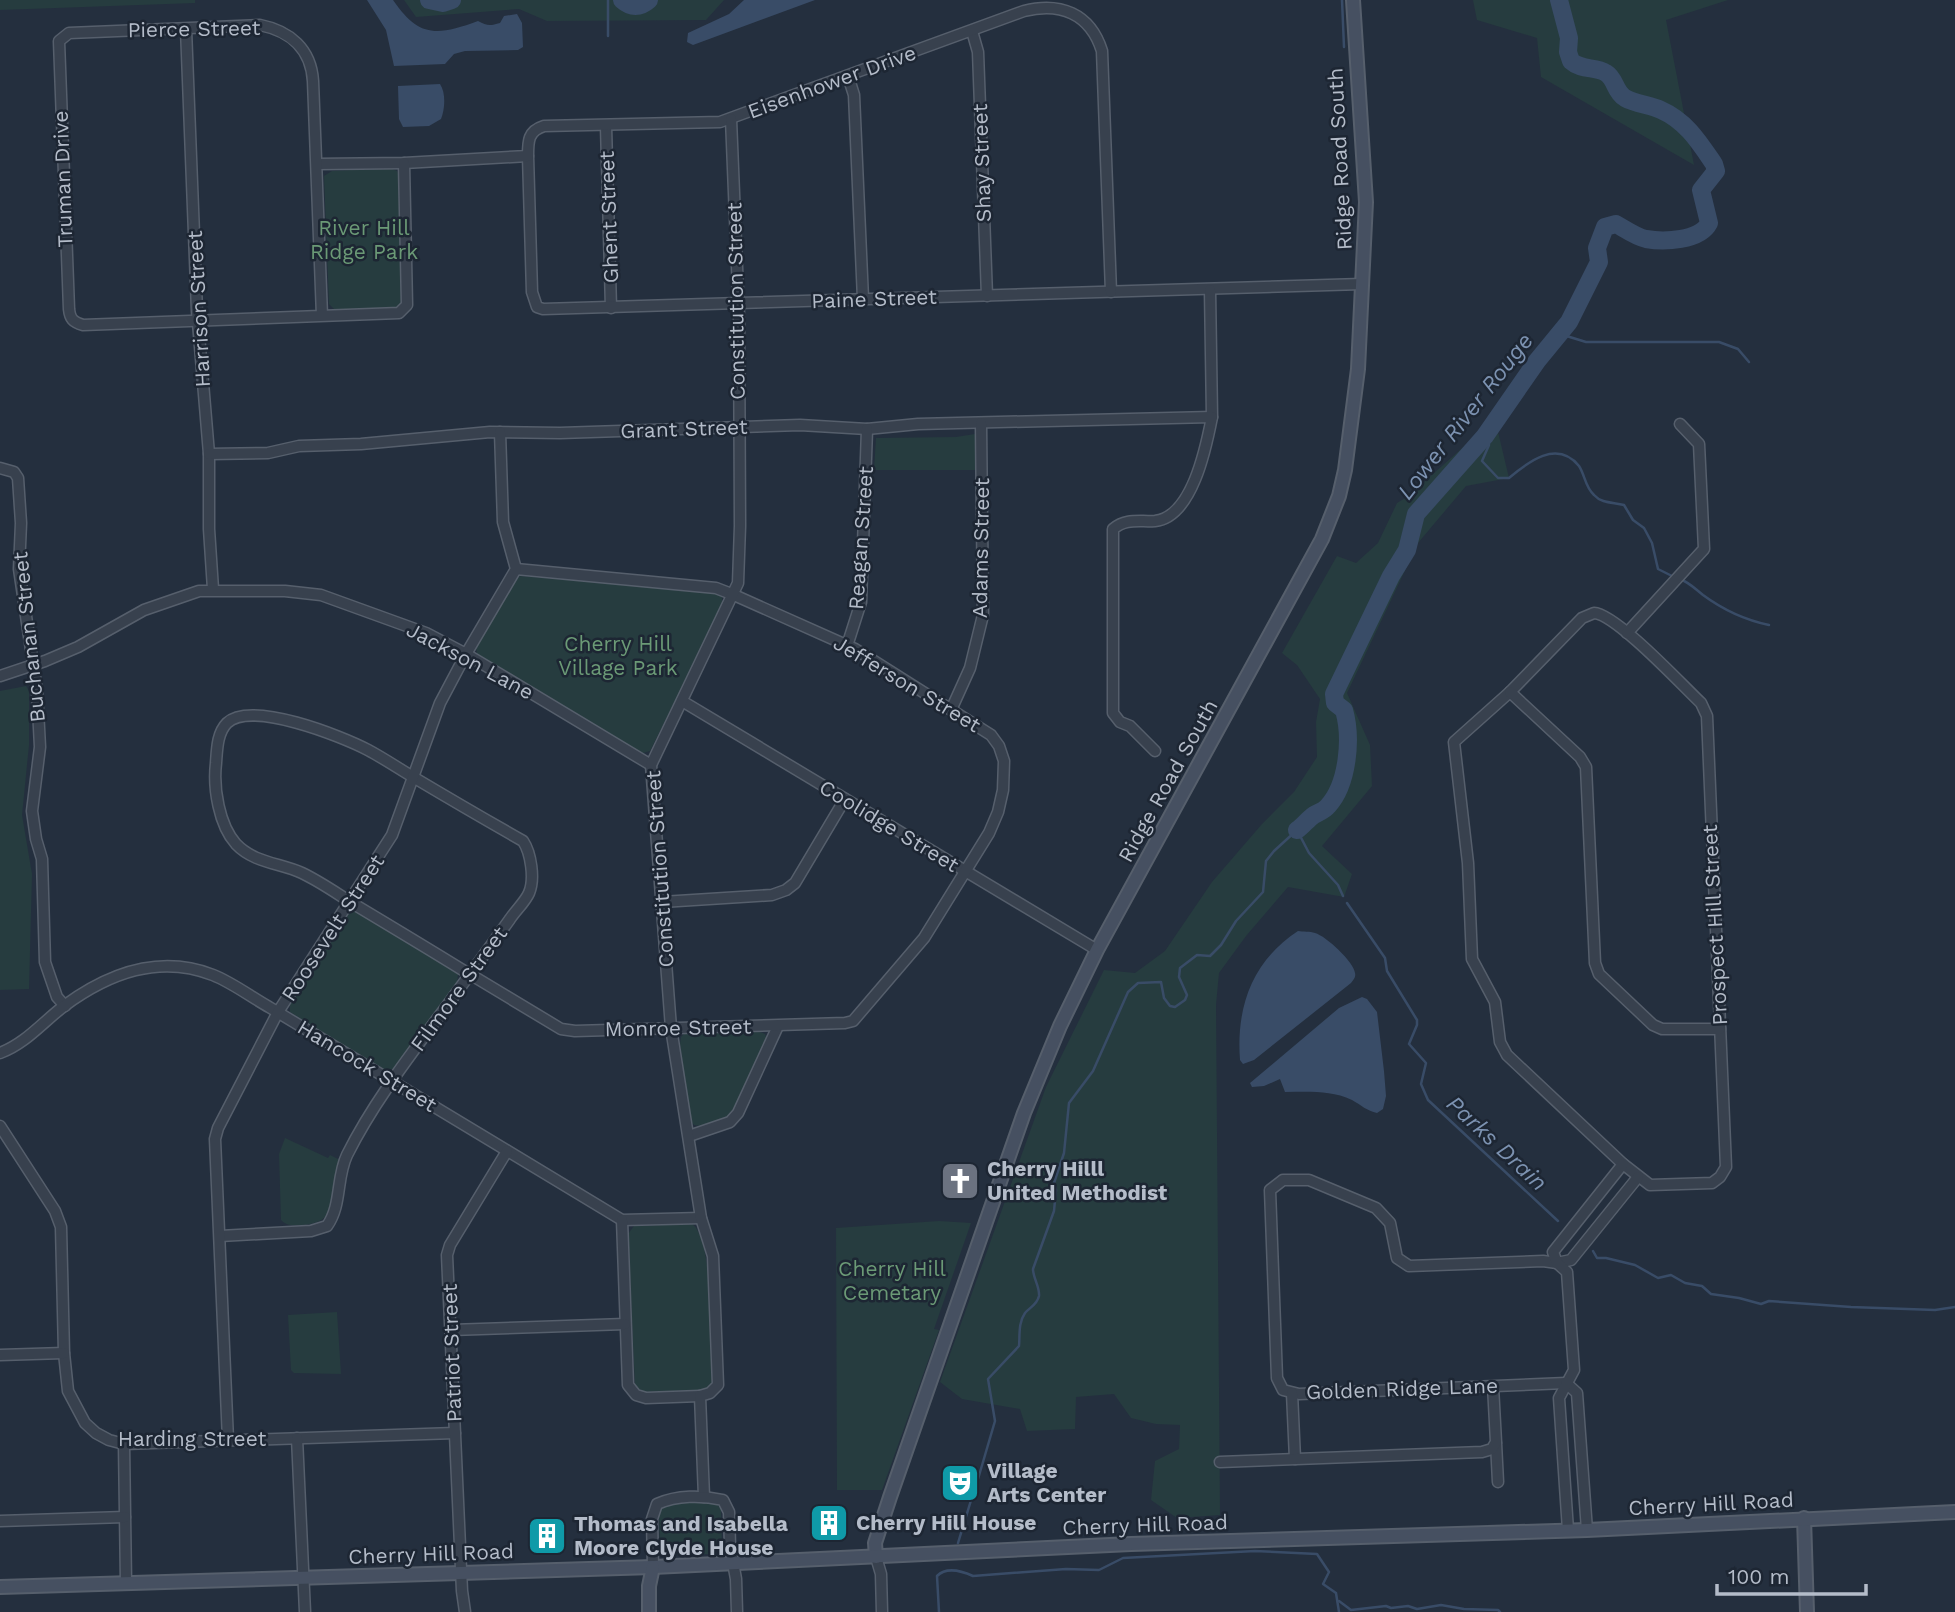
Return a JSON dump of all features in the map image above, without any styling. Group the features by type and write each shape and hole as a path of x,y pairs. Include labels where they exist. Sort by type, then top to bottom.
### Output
{"main road":[{"name":"Ridge Road South","path":"876,1557 875,1543 884,1515 1024,1113 1060,1026 1097,950 1331,517 1345,470 1358,369 1366,202 1353,36 1353,0"},
{"name":"Cherry Hill Road","path":"0,1587 653,1567 1131,1544 1587,1530 1955,1511"},
{"path":"1804,1518 1807,1612"},
{"path":"649,1612 649,1586 653,1567"}],"street":[{"name":"Eisenhower Drive","path":"528,156 530,135 535,129 544,126 720,122 1024,11 1047,6 1062,9 1078,17 1096,35 1103,58 1111,292"},
{"name":"Pierce Street","path":"62,37 69,33 260,25 283,32 300,46 313,75 322,316"},
{"name":"Harrison Street","path":"186,29 198,321 209,454 209,529 213,589"},
{"name":"Shay Street","path":"972,31 978,52 987,296"},
{"name":"Truman Drive","path":"62,37 58,51 69,309 72,321 83,325 198,321"},
{"path":"848,76 854,95 863,299"},
{"name":"Constitution Street","path":"700,1396 710,1393 718,1385 713,1256 701,1218 671,1028 651,765 738,583 738,304 731,119"},
{"name":"Ghent Street","path":"606,126 611,307"},
{"name":"Paine Street","path":"528,156 533,300 537,307 543,309 1362,284"},
{"path":"318,164 404,163 528,156"},
{"path":"198,321 399,313 407,305 404,163"},
{"path":"1154,751 1113,713 1113,529 1120,522 1167,519 1178,510 1193,482 1205,452 1212,417 1210,290"},
{"name":"Grant Street","path":"209,454 268,453 299,446 361,444 500,432 613,432 818,425 867,429 918,424 1212,417"},
{"name":"Adams Street","path":"951,710 970,668 983,615 981,423"},
{"path":"1627,633 1704,548 1699,444 1680,424"},
{"name":"Reagan Street","path":"847,646 861,602 867,429"},
{"path":"500,432 503,522 516,569"},
{"name":"Buchanan Street","path":"0,468 15,472 18,478 21,523 19,569 34,665 40,747 32,811 42,859 45,961 57,997 65,1006"},
{"name":"Jefferson Street","path":"516,569 716,589 734,595 847,646 991,734 1004,761 1003,790 989,833 965,871"},
{"name":"Roosevelt Street","path":"228,1440 215,1139 218,1128 278,1012 392,835 440,702 516,569"},
{"name":"Jackson Lane","path":"0,676 78,647 144,610 180,596 213,589 321,595 426,633 466,654 651,765"},
{"name":"Prospect Hill Street","path":"1623,1164 1507,1055 1500,1042 1495,1002 1472,958 1468,863 1454,742 1510,692 1582,618 1590,614 1605,615 1627,633 1701,703 1707,716 1726,1167 1720,1177 1712,1182 1650,1185 1638,1177"},
{"path":"1510,692 1580,757 1586,767 1595,963 1599,974 1653,1025 1675,1031 1720,1029"},
{"name":"Coolidge Street","path":"682,701 1097,950"},
{"name":"Monroe Street","path":"413,777 368,750 329,733 253,714 227,723 217,744 215,770 225,826 234,842 246,853 304,874 561,1028 575,1031 778,1026 853,1021 924,938 965,871"},
{"name":"Filmore Street","path":"220,1236 311,1231 327,1226 337,1206 341,1168 391,1082 529,893 531,882 528,849 523,841 413,777"},
{"path":"662,902 772,895 786,890 795,883 845,799"},
{"name":"Hancock Street","path":"0,1053 22,1041 65,1006 116,975 141,967 165,964 193,968 216,976 278,1012 622,1220"},
{"path":"689,1136 730,1122 738,1113 778,1026"},
{"name":"Harding Street","path":"0,1126 55,1211 61,1227 64,1353 68,1391 85,1423 96,1433 108,1440 124,1444 455,1433"},
{"name":"Patriot Street","path":"465,1612 447,1255 450,1245 507,1151"},
{"path":"1557,1263 1571,1260 1638,1177 1623,1164 1553,1252 1557,1263 1567,1272 1574,1370 1559,1398 1569,1530"},
{"name":"Golden Ridge Lane","path":"1557,1263 1543,1261 1409,1266 1397,1258 1392,1229 1380,1211 1309,1180 1291,1178 1278,1182 1270,1190 1277,1378 1281,1387 1292,1393 1566,1383"},
{"path":"701,1218 622,1220 628,1385 636,1395 646,1398 700,1396 704,1497"},
{"path":"451,1330 625,1324"},
{"path":"0,1356 64,1353"},
{"path":"1566,1383 1577,1392 1587,1530"},
{"path":"1493,1386 1499,1482"},
{"path":"1292,1393 1295,1459"},
{"path":"297,1438 305,1612"},
{"path":"1220,1462 1482,1452 1492,1449 1496,1442"},
{"path":"124,1444 126,1583"},
{"path":"1562,1451 1581,1449"},
{"path":"653,1567 652,1519 657,1504 669,1499 704,1497 723,1500 729,1512 737,1612"},
{"path":"0,1521 125,1517"},
{"path":"876,1557 881,1574 882,1612"}],"green space":[{"path":"0,0 195,0 195,3 0,10"},
{"path":"404,0 724,0 706,20 547,21 519,9 416,17"},
{"path":"1473,0 1728,0 1666,20 1694,165 1541,77 1537,38 1477,20"},
{"name":"River Hill Ridge Park","path":"390,168 397,171 400,178 402,304 398,309 337,312 329,304 324,176 332,171"},
{"path":"1495,419 1509,478 1466,486 1418,543 1347,693 1370,745 1372,786 1322,846 1352,874 1344,897 1288,887 1219,973 1216,1005 1220,1515 1177,1518 1151,1500 1155,1461 1179,1449 1180,1425 1156,1424 1131,1418 1114,1394 1076,1397 1075,1429 1027,1431 1020,1409 962,1399 940,1382 1046,1087 1104,970 1135,973 1165,951 1212,882 1262,824 1294,792 1317,757 1316,722 1320,699 1297,665 1282,653 1337,556 1356,563 1378,543 1397,503"},
{"path":"975,434 975,470 874,470 876,438 956,437"},
{"name":"Cherry Hill Village Park","path":"520,576 715,592 722,597 722,607 650,751 636,751 477,655 476,644"},
{"path":"26,686 29,691 29,745 22,815 32,874 29,989 0,990 0,691"},
{"path":"355,911 458,973 457,984 396,1068 385,1071 290,1012 290,1005 347,915"},
{"path":"685,1033 765,1034 767,1039 736,1110 716,1122 694,1125 690,1120 681,1037"},
{"path":"285,1138 328,1158 330,1155 340,1160 330,1211 315,1223 291,1225 281,1220 279,1154"},
{"name":"Cherry Hill Cemetary","path":"939,1221 971,1223 934,1329 939,1330 882,1490 837,1490 836,1228"},
{"path":"692,1224 699,1234 708,1272 714,1382 707,1390 643,1392 635,1386 628,1234 634,1226"},
{"path":"337,1312 341,1374 294,1373 291,1370 288,1315"},
{"path":"715,1502 721,1509 722,1547 714,1554 667,1555 660,1549 659,1511 665,1504"}],"water":[{"path":"367,0 393,0 411,21 421,27 440,31 478,21 494,25 500,23 504,16 517,14 522,23 523,47 518,50 465,51 454,54 445,64 394,66 386,30"},
{"path":"744,0 815,0 693,45 687,42 688,33 729,14"},
{"path":"440,84 444,101 441,119 429,126 403,127 399,119 398,86"},
{"path":"1298,931 1315,933 1332,944 1350,963 1355,973 1354,978 1254,1060 1243,1064 1240,1060 1239,1040 1244,1004 1250,987 1269,956"},
{"path":"1362,997 1367,999 1377,1012 1386,1096 1383,1109 1377,1113 1373,1112 1352,1100 1327,1093 1285,1092 1280,1079 1264,1086 1252,1087 1250,1083 1339,1008"}],"waterway":[{"name":"Lower River Rouge","path":"429,0 443,3 452,0"},
{"path":"608,0 608,36"},
{"name":"Lower River Rouge","path":"622,0 636,6 649,0"},
{"path":"1342,0 1344,47"},
{"name":"Lower River Rouge","path":"1297,830 1326,808 1340,786 1347,760 1348,734 1344,710 1335,703 1334,694 1391,576 1407,550 1416,514 1485,436 1537,361 1569,322 1599,262 1597,248 1605,227 1616,224 1642,238 1671,240 1698,234 1709,223 1701,190 1716,171 1714,164 1678,120 1661,110 1625,98 1606,73 1571,61 1568,52 1569,38 1559,0"},
{"path":"1560,334 1586,342 1719,342 1738,349 1749,362"},
{"path":"1485,436 1489,445 1482,461 1498,478 1509,478 1543,456 1561,454 1570,458 1579,466 1591,492 1597,498 1624,505 1633,520 1644,528 1652,543 1658,569 1674,577"},
{"path":"1680,579 1726,609 1769,625"},
{"name":"Lower River Rouge","path":"978,1479 995,1421 988,1379 1019,1346 1023,1317 1039,1296 1033,1269 1054,1211 1054,1183 1064,1153 1069,1103 1093,1071 1128,992 1138,983 1161,982 1164,998 1170,1006 1175,1007 1185,1000 1187,995 1179,977 1180,968 1197,955 1210,956 1221,945 1236,921 1263,892 1266,861 1297,830 1309,853 1338,885 1343,896"},
{"name":"Parks Drain","path":"1347,903 1385,958 1387,971 1417,1020 1409,1044 1426,1063 1421,1084 1428,1100 1558,1221"},
{"name":"Parks Drain","path":"1593,1251 1597,1258 1635,1265 1658,1278 1671,1275 1685,1283 1702,1286 1711,1294 1761,1304 1769,1301 1935,1310 1955,1307"},
{"name":"Lower River Rouge","path":"958,1543 972,1497"},
{"name":"Lower River Rouge","path":"939,1612 937,1576 950,1570 973,1576 1066,1569 1099,1570 1123,1558 1255,1551 1317,1554 1329,1572 1323,1584 1336,1593 1339,1612"},
{"path":"1339,1601 1351,1610 1386,1606 1408,1606 1417,1609 1441,1605 1500,1612"}],"place":[{"name":"Cherry Hilll United Methodist","path":"960,1181"},
{"name":"Village Arts Center","path":"960,1483"},
{"name":"Cherry Hill House","path":"829,1523"},
{"name":"Thomas and Isabella Moore Clyde House","path":"547,1536"}]}
